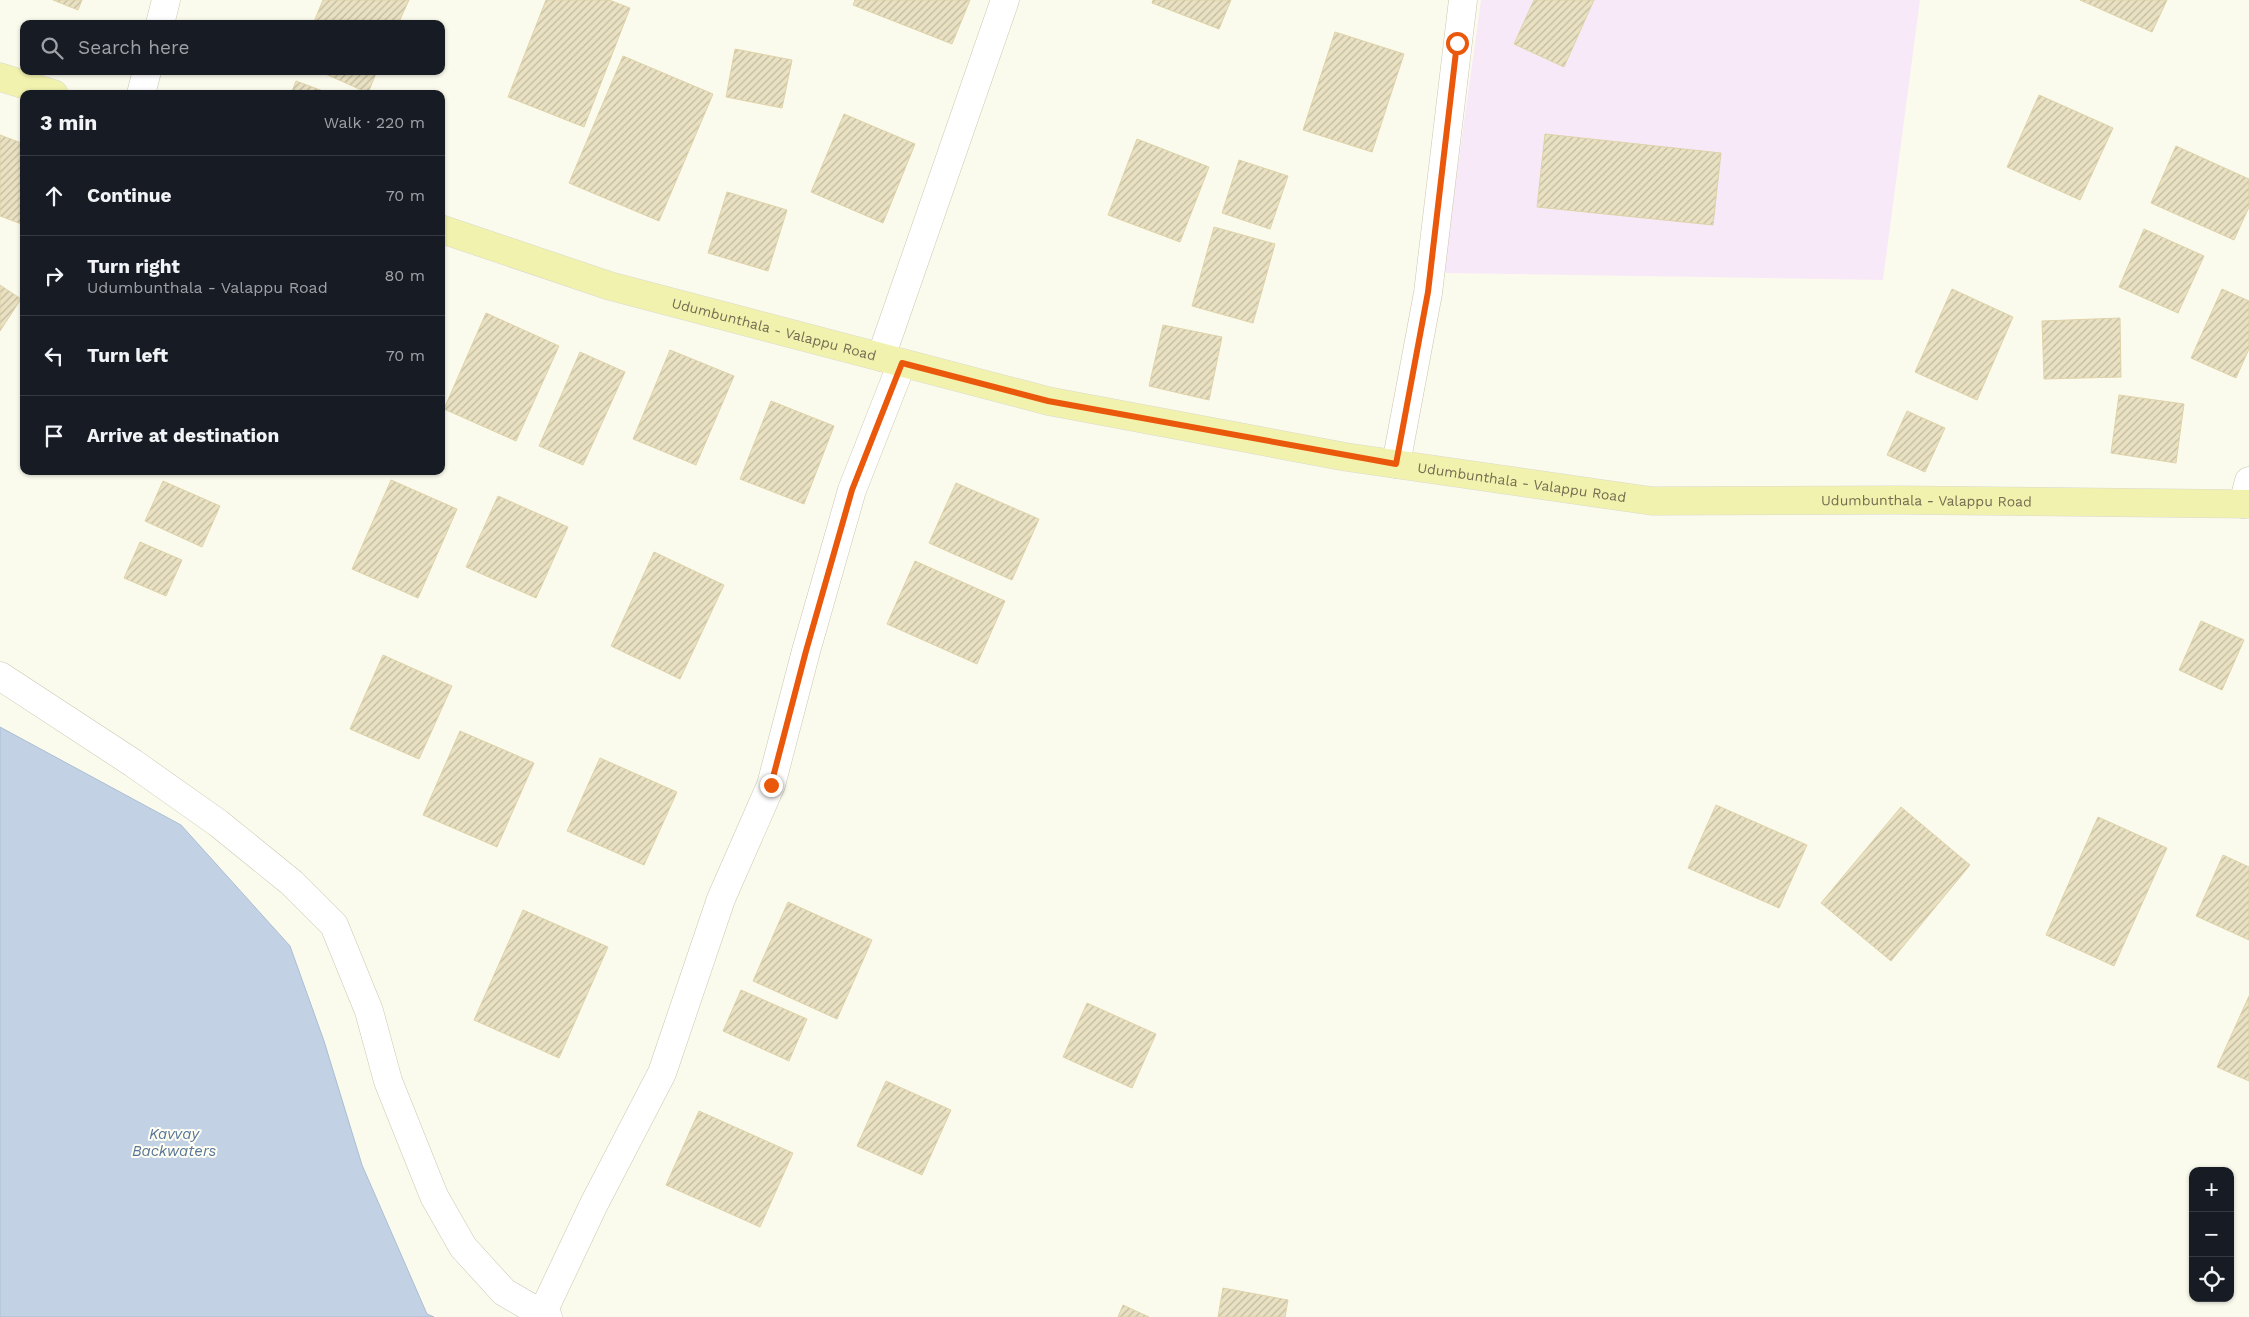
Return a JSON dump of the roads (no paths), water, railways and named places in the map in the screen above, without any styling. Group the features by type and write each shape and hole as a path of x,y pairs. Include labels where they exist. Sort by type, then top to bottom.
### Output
{"main road":[{"path":"0,77 41,90"},
{"name":"Udumbunthala - Valappu Road","path":"445,230 610,286 1048,401 1396,464 1652,501 2247,496"}],"street":[{"path":"161,20 166,0"},
{"path":"0,676 134,763 218,823 292,883 334,925 369,1011 388,1081 434,1196 464,1247 504,1292 545,1315 594,1204 662,1073 721,899 771,785 806,651 852,490 891,360 1005,0"},
{"path":"1396,464 1428,292 1463,0"},
{"path":"142,90 146,75"}],"water":[{"name":"Kavvay Backwaters","path":"0,727 181,825 290,946 324,1041 362,1165 427,1314 434,1317 0,1317"}]}
